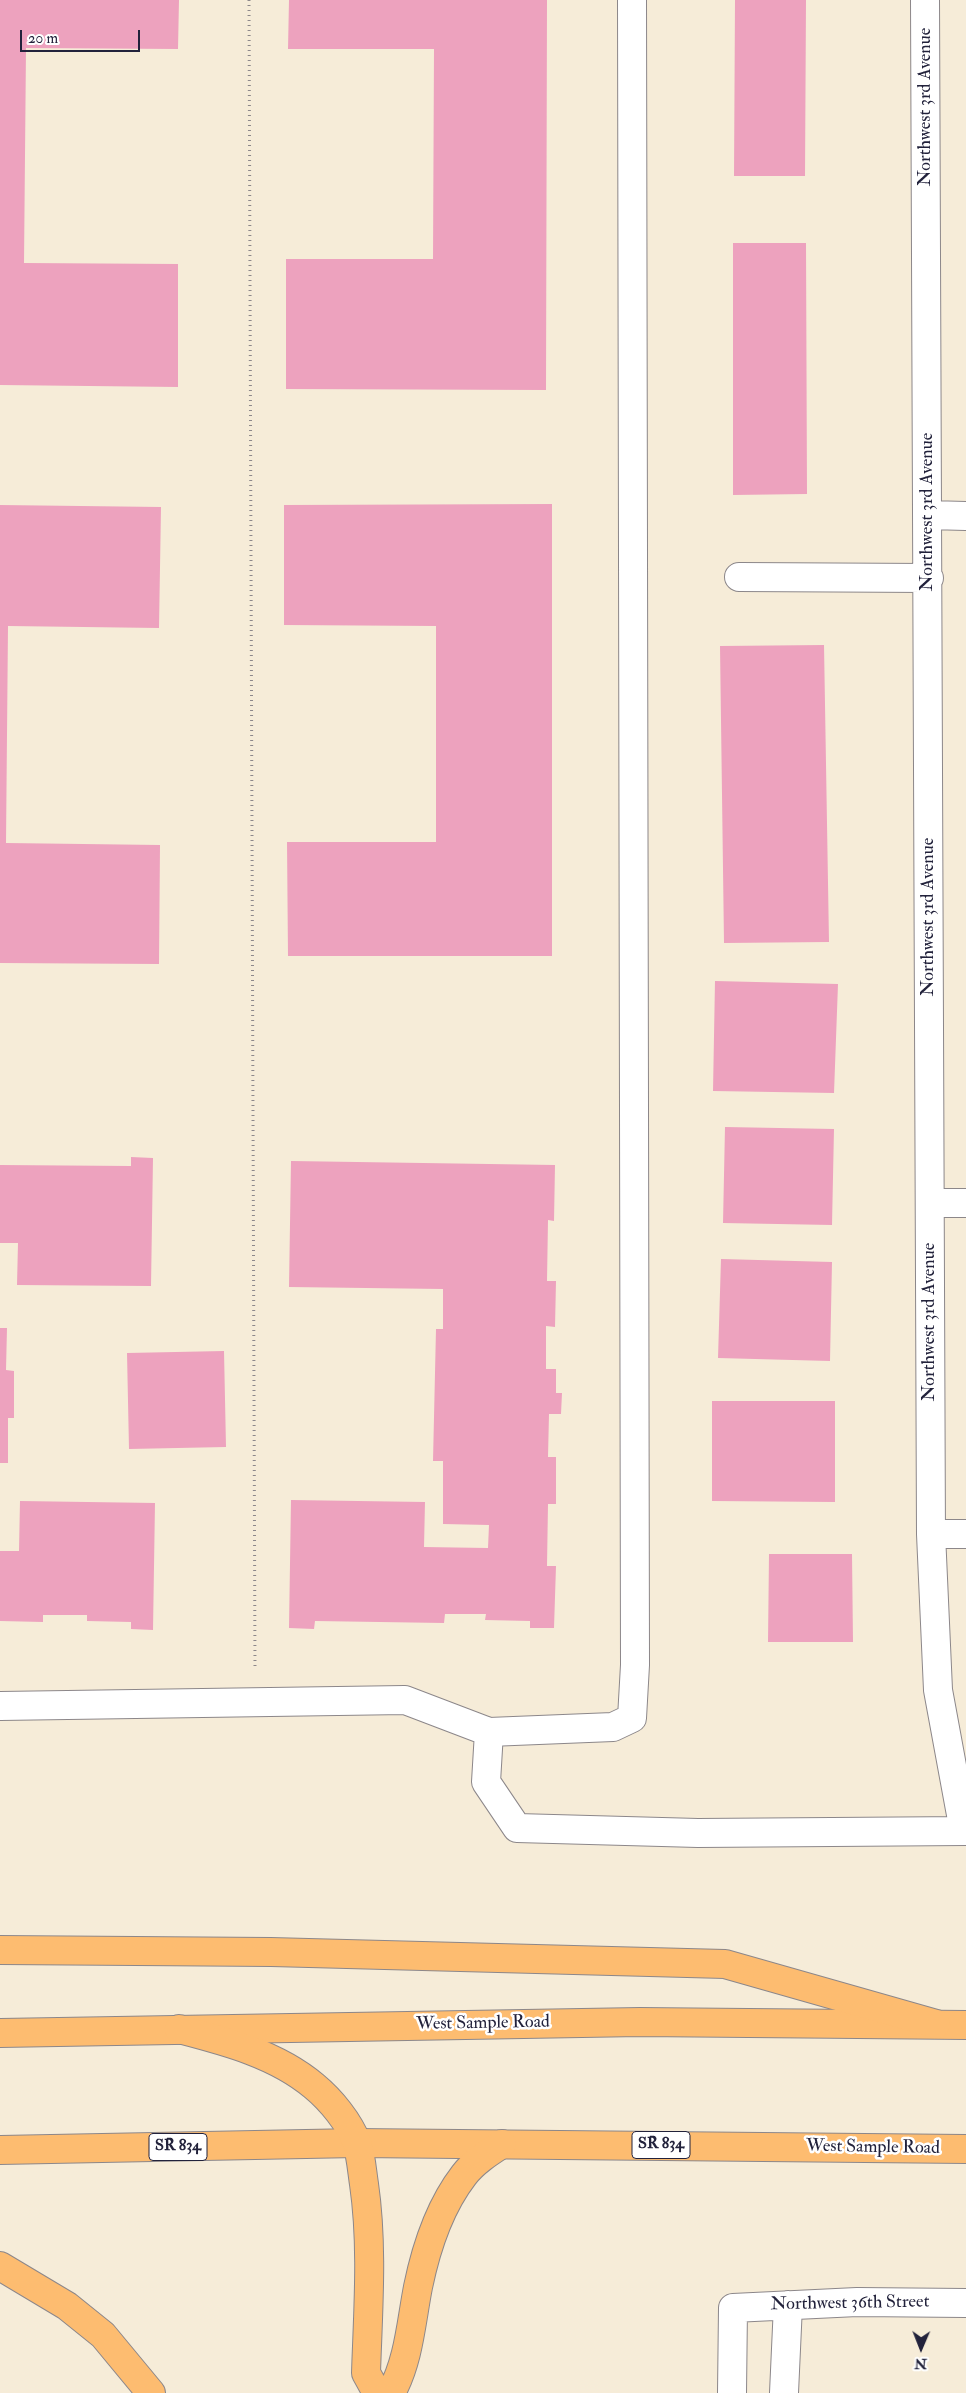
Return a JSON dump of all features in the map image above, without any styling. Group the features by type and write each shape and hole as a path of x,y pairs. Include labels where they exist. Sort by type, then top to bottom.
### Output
{"main road":[{"path":"0,1950 271,1952 725,1964 936,2024"},
{"name":"West Sample Road","path":"0,2033 179,2028 640,2022 966,2025"},
{"path":"179,2028 230,2043 295,2073 314,2086 332,2104 357,2143 362,2168 369,2232 366,2373 377,2393"},
{"name":"West Sample Road","path":"0,2150 357,2143 966,2149"},
{"path":"391,2393 399,2377 412,2326 427,2249 438,2222 464,2174 482,2157 502,2144"},
{"path":"0,2266 67,2306 103,2335 151,2393"}],"street":[{"path":"0,1706 405,1700 489,1732 614,1727 632,1718 635,1645 632,0"},
{"name":"Northwest 3rd Avenue","path":"925,0 929,515 931,1534 938,1690 965,1831"},
{"path":"929,515 966,516"},
{"path":"739,577 929,578"},
{"path":"930,1203 966,1203"},
{"path":"931,1534 966,1534"},
{"path":"489,1732 486,1782 517,1828 698,1833 965,1831"},
{"name":"Northwest 36th Street","path":"732,2393 733,2308 857,2302 966,2303"},
{"path":"784,2393 788,2305"}],"path":[{"path":"249,0 256,1702"}],"building":[{"path":"0,0 179,0 178,49 26,48 24,263 178,264 178,387 0,385"},
{"path":"289,0 547,0 546,390 286,389 286,259 433,259 434,49 288,49"},
{"path":"735,0 806,0 805,176 734,176"},
{"path":"733,243 806,243 807,494 733,495"},
{"path":"552,504 552,956 288,956 287,842 436,842 436,626 284,625 284,505"},
{"path":"0,505 161,507 159,628 8,626 6,843 160,845 159,964 0,963"},
{"path":"824,645 829,942 724,943 720,646"},
{"path":"715,981 838,984 834,1093 713,1091"},
{"path":"725,1127 834,1129 832,1225 723,1223"},
{"path":"131,1157 153,1158 151,1286 17,1285 18,1243 0,1243 0,1165 131,1166"},
{"path":"291,1161 555,1165 554,1221 548,1220 547,1281 556,1281 555,1327 546,1326 546,1369 556,1369 556,1393 562,1393 561,1414 549,1414 548,1457 556,1457 556,1504 548,1504 547,1566 556,1566 554,1628 530,1628 530,1621 485,1620 486,1614 445,1614 444,1623 315,1621 314,1629 289,1628 291,1500 425,1502 424,1547 488,1548 489,1525 443,1524 443,1461 433,1461 436,1329 443,1329 443,1289 289,1287"},
{"path":"721,1259 832,1262 830,1361 718,1358"},
{"path":"0,1328 7,1328 6,1370 14,1371 14,1418 8,1418 8,1463 0,1463"},
{"path":"224,1351 226,1447 129,1449 127,1353"},
{"path":"712,1401 835,1401 835,1502 712,1501"},
{"path":"20,1501 155,1503 153,1630 131,1629 131,1622 87,1621 87,1615 43,1615 43,1622 0,1621 0,1551 19,1551"},
{"path":"769,1554 852,1554 853,1642 768,1642"}]}
